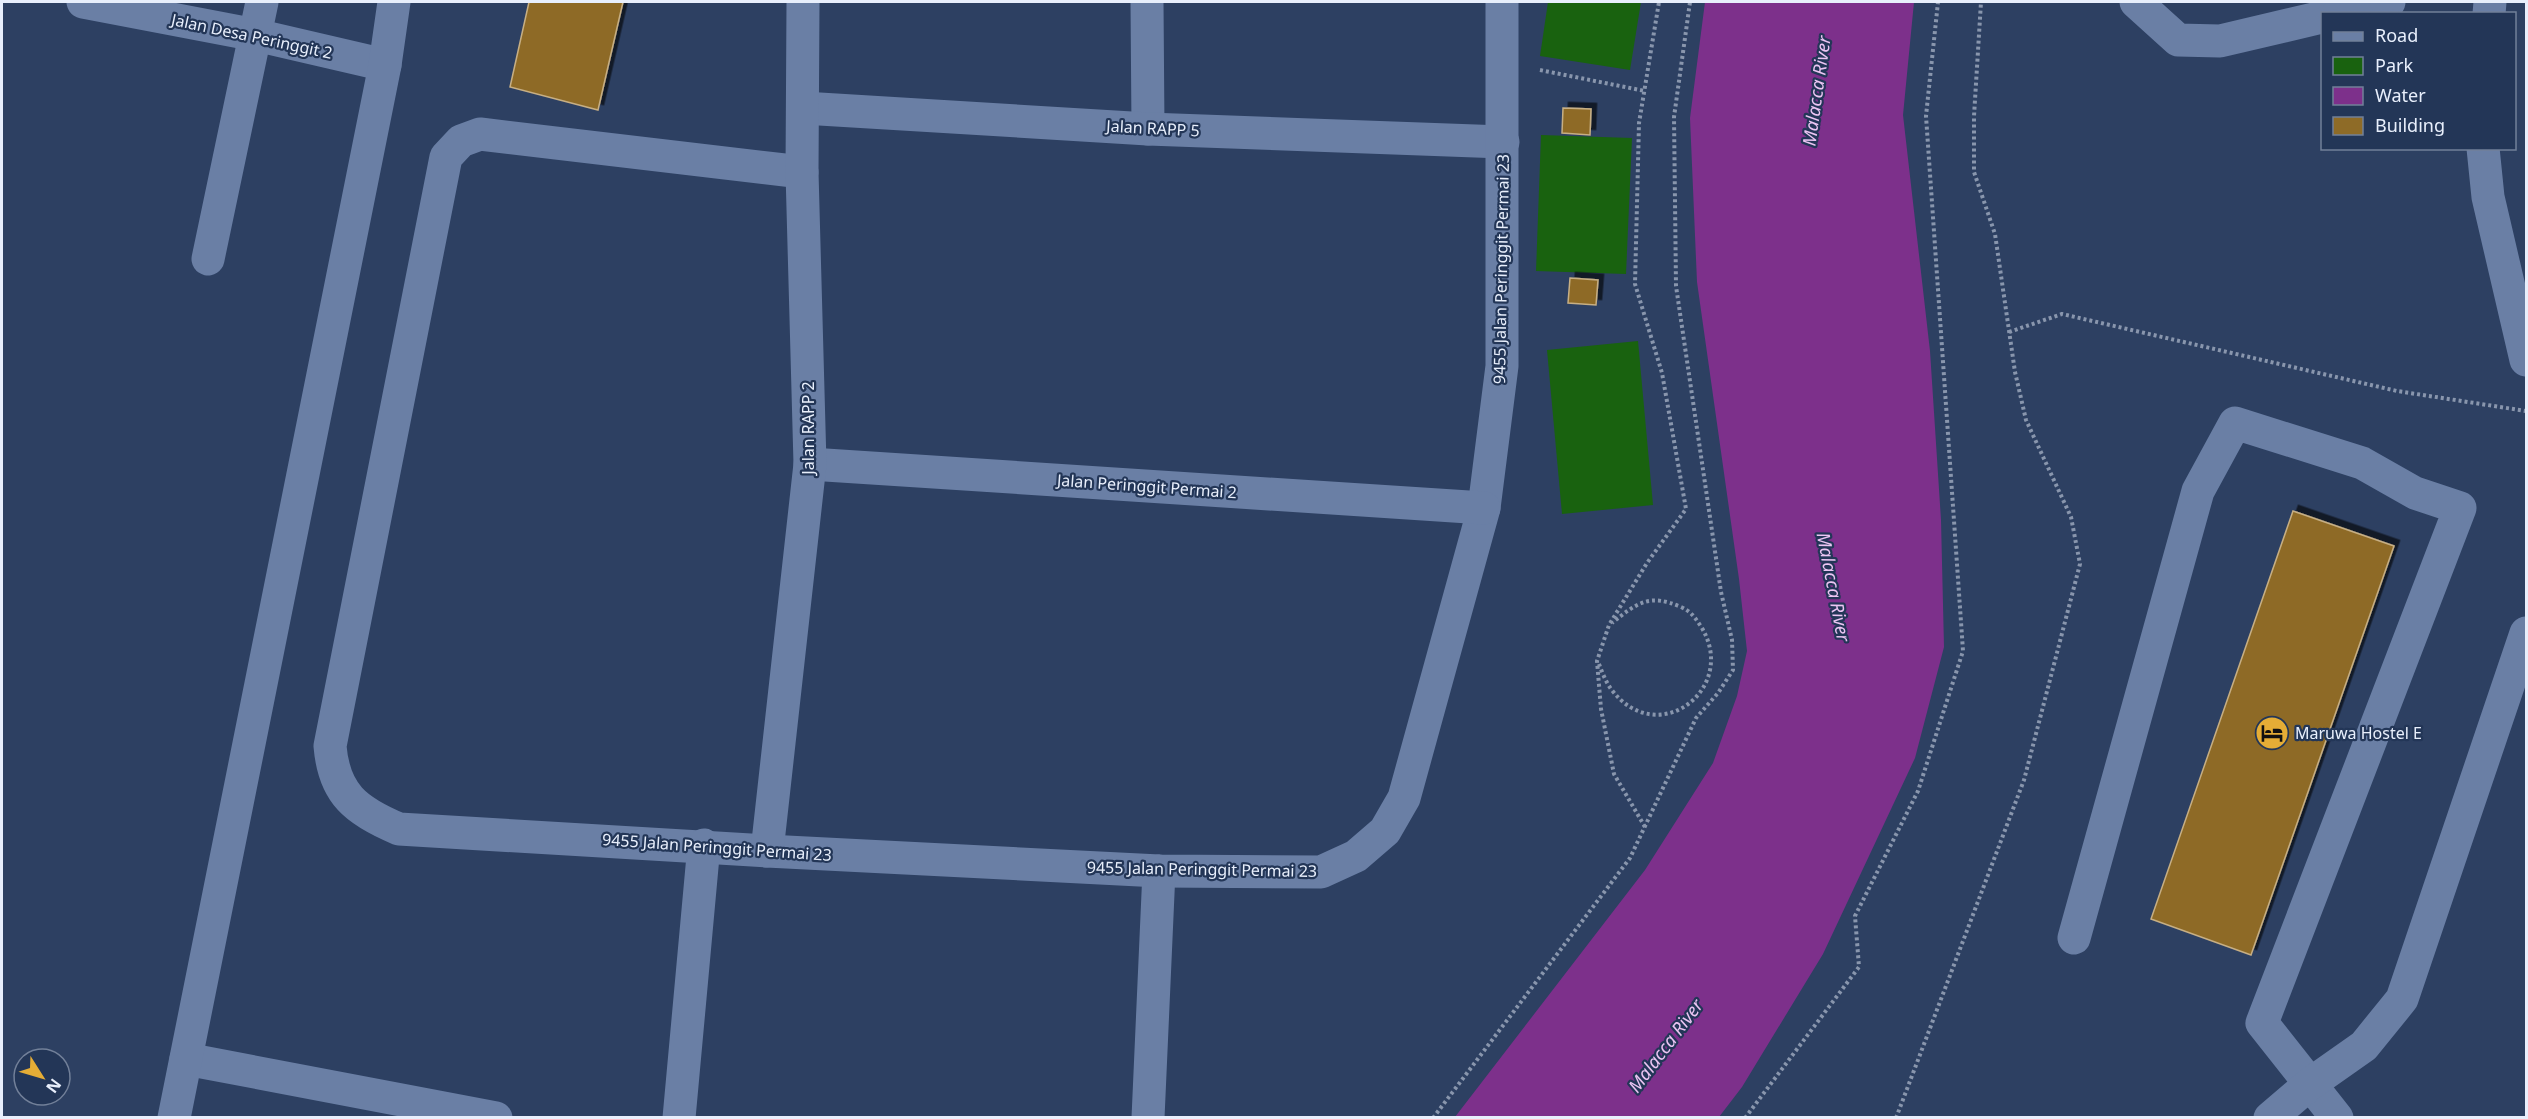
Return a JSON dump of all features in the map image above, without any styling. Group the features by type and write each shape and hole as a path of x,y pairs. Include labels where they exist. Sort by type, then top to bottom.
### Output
{"street":[{"name":"Jalan Desa Peringgit 2","path":"83,2 256,34 385,65"},
{"path":"208,259 262,2"},
{"path":"174,1118 385,65 394,2"},
{"name":"Jalan RAPP 2","path":"767,851 810,464 802,172 803,2"},
{"path":"1147,2 1148,129"},
{"name":"9455 Jalan Peringgit Permai 23","path":"802,172 480,134 461,141 446,157 330,746 332,771 348,797 373,818 399,829 1159,871 1321,872 1356,856 1385,831 1404,798 1484,508 1502,366 1502,2"},
{"path":"2136,2 2178,40 2220,41 2321,17"},
{"path":"2346,12 2389,2"},
{"name":"Jalan RAPP 5","path":"803,108 1148,129 1503,142"},
{"path":"2483,150 2487,197 2526,360"},
{"path":"2074,938 2198,491 2235,423 2362,463 2415,493 2460,508 2262,1023 2337,1118"},
{"name":"Jalan Peringgit Permai 2","path":"810,464 1484,508"},
{"path":"2270,1118 2310,1084 2364,1046 2403,999 2526,633"},
{"path":"679,1118 704,845"},
{"path":"1148,1118 1159,871"},
{"path":"186,1059 496,1118"}],"path":[{"path":"1645,827 1614,774 1601,709 1597,661 1609,625 1647,563 1686,509 1662,373 1635,284 1639,123 1659,2"},
{"path":"1433,1118 1630,858 1696,718 1718,693 1733,670 1732,640 1721,592 1676,286 1674,117 1690,2"},
{"path":"1745,1118 1859,967 1855,916 1918,791 1963,651 1926,116 1938,2"},
{"path":"1896,1118 2024,780 2080,564 2071,517 2026,420 2009,332 1995,234 1974,172 1974,116 1981,2"},
{"path":"1502,63 1645,91"},
{"path":"2009,332 2062,314 2397,391 2526,411"},
{"path":"1597,661 1611,689 1633,707 1656,716 1683,709 1703,688 1712,662 1706,634 1690,611 1662,599 1636,603 1609,625"}],"green space":[{"path":"1548,2 1641,2 1630,70 1540,56"},
{"path":"1541,135 1632,138 1626,274 1536,271"},
{"path":"1638,341 1653,505 1562,514 1547,350"}],"water":[{"name":"Malacca River","path":"1705,2 1914,2 1903,115 1930,351 1941,520 1944,647 1915,758 1823,954 1742,1087 1719,1117 1455,1117 1645,870 1713,763 1737,696 1747,651 1697,282 1690,118"}],"building":[{"path":"529,2 623,2 598,110 510,87"},
{"path":"1563,108 1591,109 1590,135 1562,133"},
{"path":"1570,278 1598,280 1596,305 1568,303"},
{"name":"Maruwa Hostel E","path":"2293,511 2394,546 2251,955 2151,919"}],"place":[{"name":"Maruwa Hostel E","path":"2272,733"}]}
